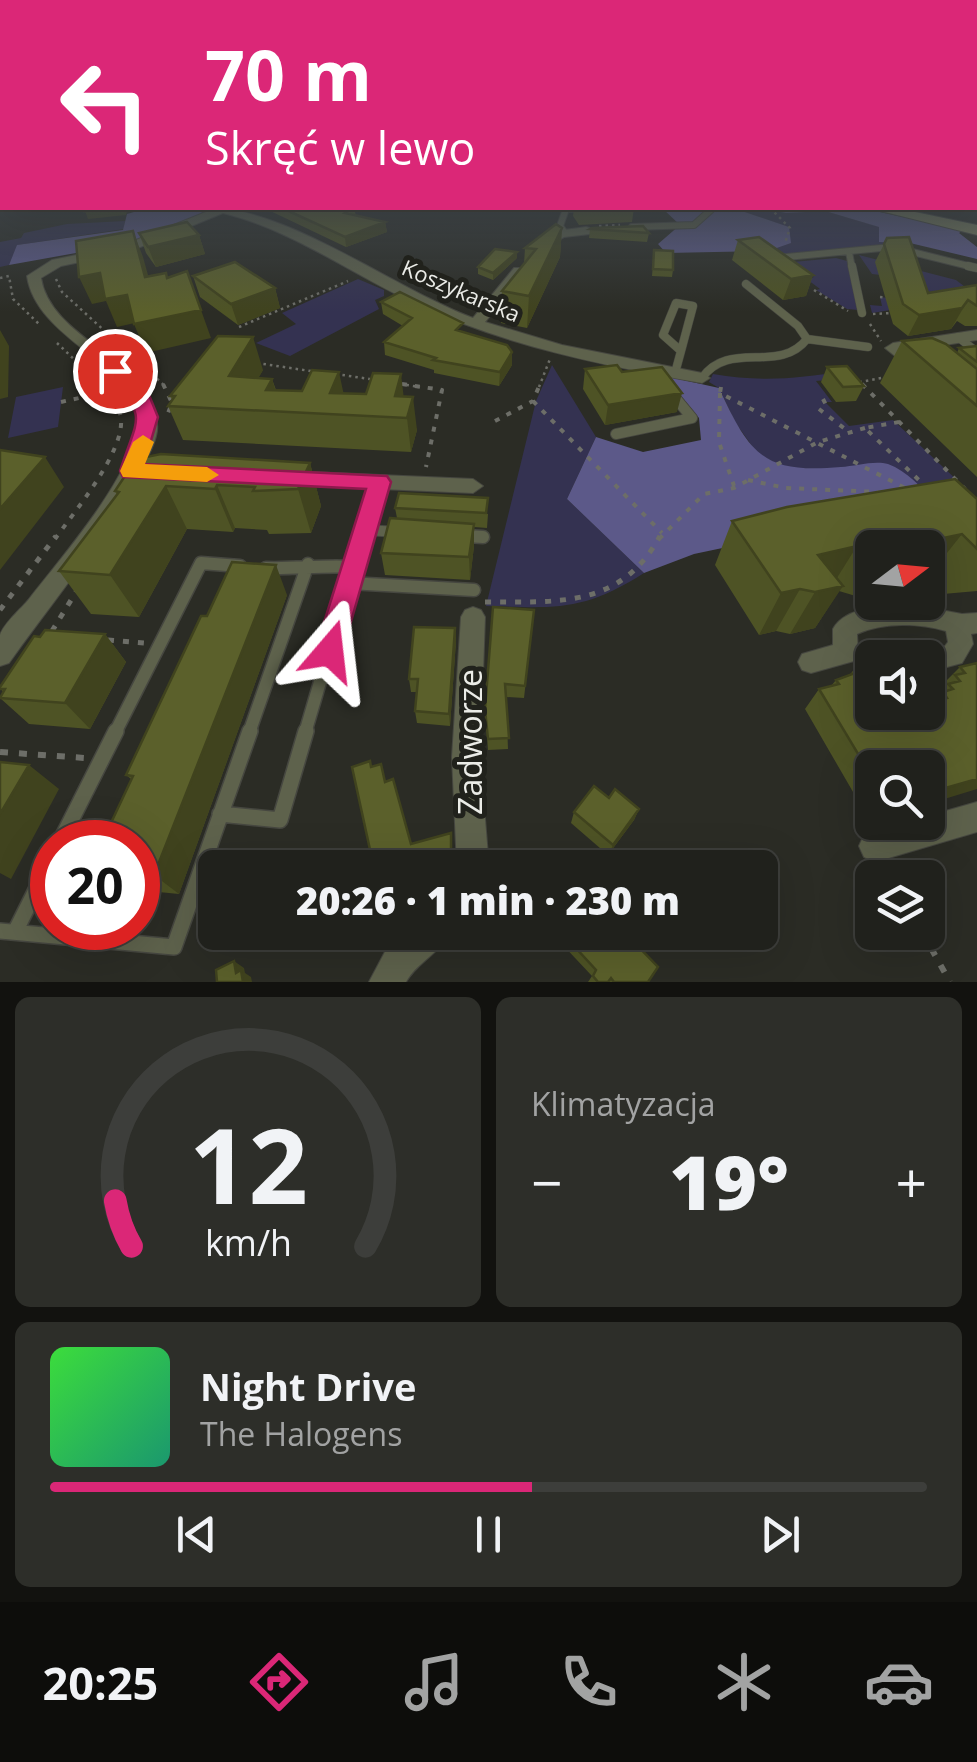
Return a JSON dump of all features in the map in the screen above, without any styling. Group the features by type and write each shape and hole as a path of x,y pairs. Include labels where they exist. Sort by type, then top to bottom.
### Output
{"main road":[{"path":"945,221 977,227"},
{"path":"952,221 977,227"}],"street":[{"path":"0,656 131,471 148,429 142,399 50,310 35,292 34,276 57,264 124,249 189,221"},
{"name":"Koszykarska","path":"269,221 474,325 554,350 702,378"},
{"path":"474,325 543,243 570,228 586,231"},
{"path":"894,348 977,335"},
{"path":"894,348 934,384"},
{"path":"131,471 154,472"},
{"path":"267,477 473,486"},
{"name":"Zadworze","path":"471,850 466,757 473,604"},
{"path":"846,654 846,630 858,620 921,616 967,626 961,644 945,657"},
{"path":"811,662 846,654 855,660"},
{"path":"875,846 977,818"},
{"path":"387,982 399,960 411,950"}],"lane":[{"path":"562,221 560,226 570,228"},
{"path":"619,225 694,225 699,221"},
{"path":"586,231 605,226"},
{"path":"814,290 772,259 892,247 977,268"},
{"path":"848,252 862,313"},
{"path":"746,284 798,326 806,339"},
{"path":"676,373 693,306 676,303 664,335 681,352"},
{"path":"958,337 977,352"},
{"path":"806,339 868,347"},
{"path":"702,378 708,364 717,360 782,356 795,352 806,339"},
{"path":"616,434 692,418 655,370"},
{"path":"220,814 280,820 380,482"},
{"path":"365,530 405,532"},
{"path":"444,534 484,537"},
{"path":"71,820 201,563 293,570 308,564 354,567"},
{"path":"30,895 8,932 174,947 308,564"},
{"path":"350,584 473,604"}],"path":[{"path":"783,221 790,228 786,258"},
{"path":"58,272 55,277 62,292 166,387 171,413 161,424"},
{"path":"240,327 366,273"},
{"path":"0,278 9,276 13,299 106,392 122,421 114,452 0,610"},
{"path":"814,290 846,310 906,311"},
{"path":"880,297 897,299"},
{"path":"862,313 881,339 880,345 894,348"},
{"path":"495,421 532,401 554,350"},
{"path":"248,362 442,390 426,470"},
{"path":"894,376 860,382 968,489 954,492"},
{"path":"734,488 719,442 721,390 916,494 897,493"},
{"path":"61,402 106,392"},
{"path":"824,399 828,408"},
{"path":"532,401 662,533"},
{"path":"819,409 849,432"},
{"path":"473,604 562,602 607,589 643,568 662,533 704,494 734,488 818,442 899,422"},
{"path":"866,428 934,494"},
{"path":"748,480 786,488 878,492"},
{"path":"49,635 67,636"},
{"path":"104,640 160,644"},
{"path":"0,752 102,759"},
{"path":"932,950 950,982"}],"shaded area":[{"path":"125,221 124,229 18,245 9,265 0,267 0,242 21,238 24,233 67,224"},
{"path":"125,221 184,221 126,244 9,265 17,245 123,230"},
{"path":"676,221 771,221 789,227 791,243 768,251 666,253 658,244 680,225"},
{"path":"770,221 859,221 880,227 890,246 792,256 768,251 788,227"},
{"path":"858,221 920,221 963,230 959,233 977,247 977,259 910,243 879,242 879,227"},
{"path":"859,255 956,280 977,296 872,313 870,305 882,306 880,297 913,301 907,278 872,274"},
{"path":"836,258 847,261 858,310 847,309 816,290 820,289 808,280 814,277 793,262"},
{"path":"358,279 384,290 384,296 375,300 379,309 290,356 256,343 296,324 282,313"},
{"path":"552,365 596,437 567,499 644,573 603,595 568,605 486,606 536,401"},
{"path":"843,371 850,378 816,381 832,402 825,402 849,426 893,420 975,497 936,503 818,469 785,468 757,453 735,422 719,388 709,382 713,374 778,378"},
{"path":"665,376 719,388 740,430 763,455 777,463 815,468 888,464 908,475 936,503 694,554 644,573 567,499 596,437 643,452 701,440 699,418"},
{"path":"63,387 58,427 8,438 16,397"}],"building":[{"path":"310,221 385,222 345,237"},
{"path":"187,222 199,235 148,247 139,233"},
{"path":"556,224 562,228 529,296 502,291 536,249 525,248"},
{"path":"643,226 649,233 590,229 592,228"},
{"path":"133,231 145,277 166,273 167,278 187,271 201,310 134,324 127,295 105,299 100,273 79,277 76,241"},
{"path":"759,237 813,275 791,279 738,240"},
{"path":"909,237 928,293 977,285 977,306 968,300 962,308 919,315 903,304 884,244 887,238"},
{"path":"495,249 517,252 493,273 478,267"},
{"path":"654,250 673,251 673,270 653,269"},
{"path":"235,262 275,288 231,304 193,276"},
{"path":"400,292 463,323 456,330 507,345 512,352 500,372 433,360 436,358 384,342 412,318 381,302"},
{"path":"218,336 253,337 229,376 272,379 266,390 302,391 312,370 339,372 330,393 366,394 373,373 401,374 395,396 413,397 407,418 168,406 175,396 170,396"},
{"path":"932,338 946,344 977,369 977,406 902,341"},
{"path":"977,346 977,362 959,348"},
{"path":"617,365 622,372 662,367 682,393 608,405 585,369"},
{"path":"847,366 864,386 843,387 827,367"},
{"path":"0,450 45,457 0,509"},
{"path":"161,454 310,463 298,489 253,491 255,487 166,486 110,575 59,571 119,492 115,491 136,459"},
{"path":"955,479 977,499 977,549 962,534 945,538 945,530 855,530 855,546 818,555 843,586 781,593 732,521 787,507"},
{"path":"399,493 488,498 486,513 395,508"},
{"path":"390,518 474,524 469,557 381,553"},
{"path":"232,562 276,565 160,860 160,820 112,820 133,776 126,775 201,616 207,616"},
{"path":"493,607 534,610 525,686 505,684 509,738 488,739 485,709"},
{"path":"414,627 455,628 449,714 415,711 418,679 409,679"},
{"path":"45,630 105,634 65,703 0,698 5,689 0,687 34,636 40,637"},
{"path":"977,663 977,779 945,788 945,750 856,750 819,689 839,684 836,680 855,673 855,730 945,730 945,691 953,689 948,684 960,681 955,675 965,673 960,667"},
{"path":"370,761 371,767 381,764 385,782 393,779 411,844 451,833 451,850 370,850 352,767"},
{"path":"0,762 29,765 0,814"},
{"path":"594,786 609,798 615,789 639,809 613,845 574,812"},
{"path":"578,950 641,950 658,967 648,982 614,982 611,978 598,982 593,976 596,970"},
{"path":"234,961 243,982 217,982 216,970"}],"slow traffic":[{"path":"143,442 131,471 207,475"}],"route":[{"path":"115,371 142,399 148,417 148,429 131,471 380,482 330,651"}]}
